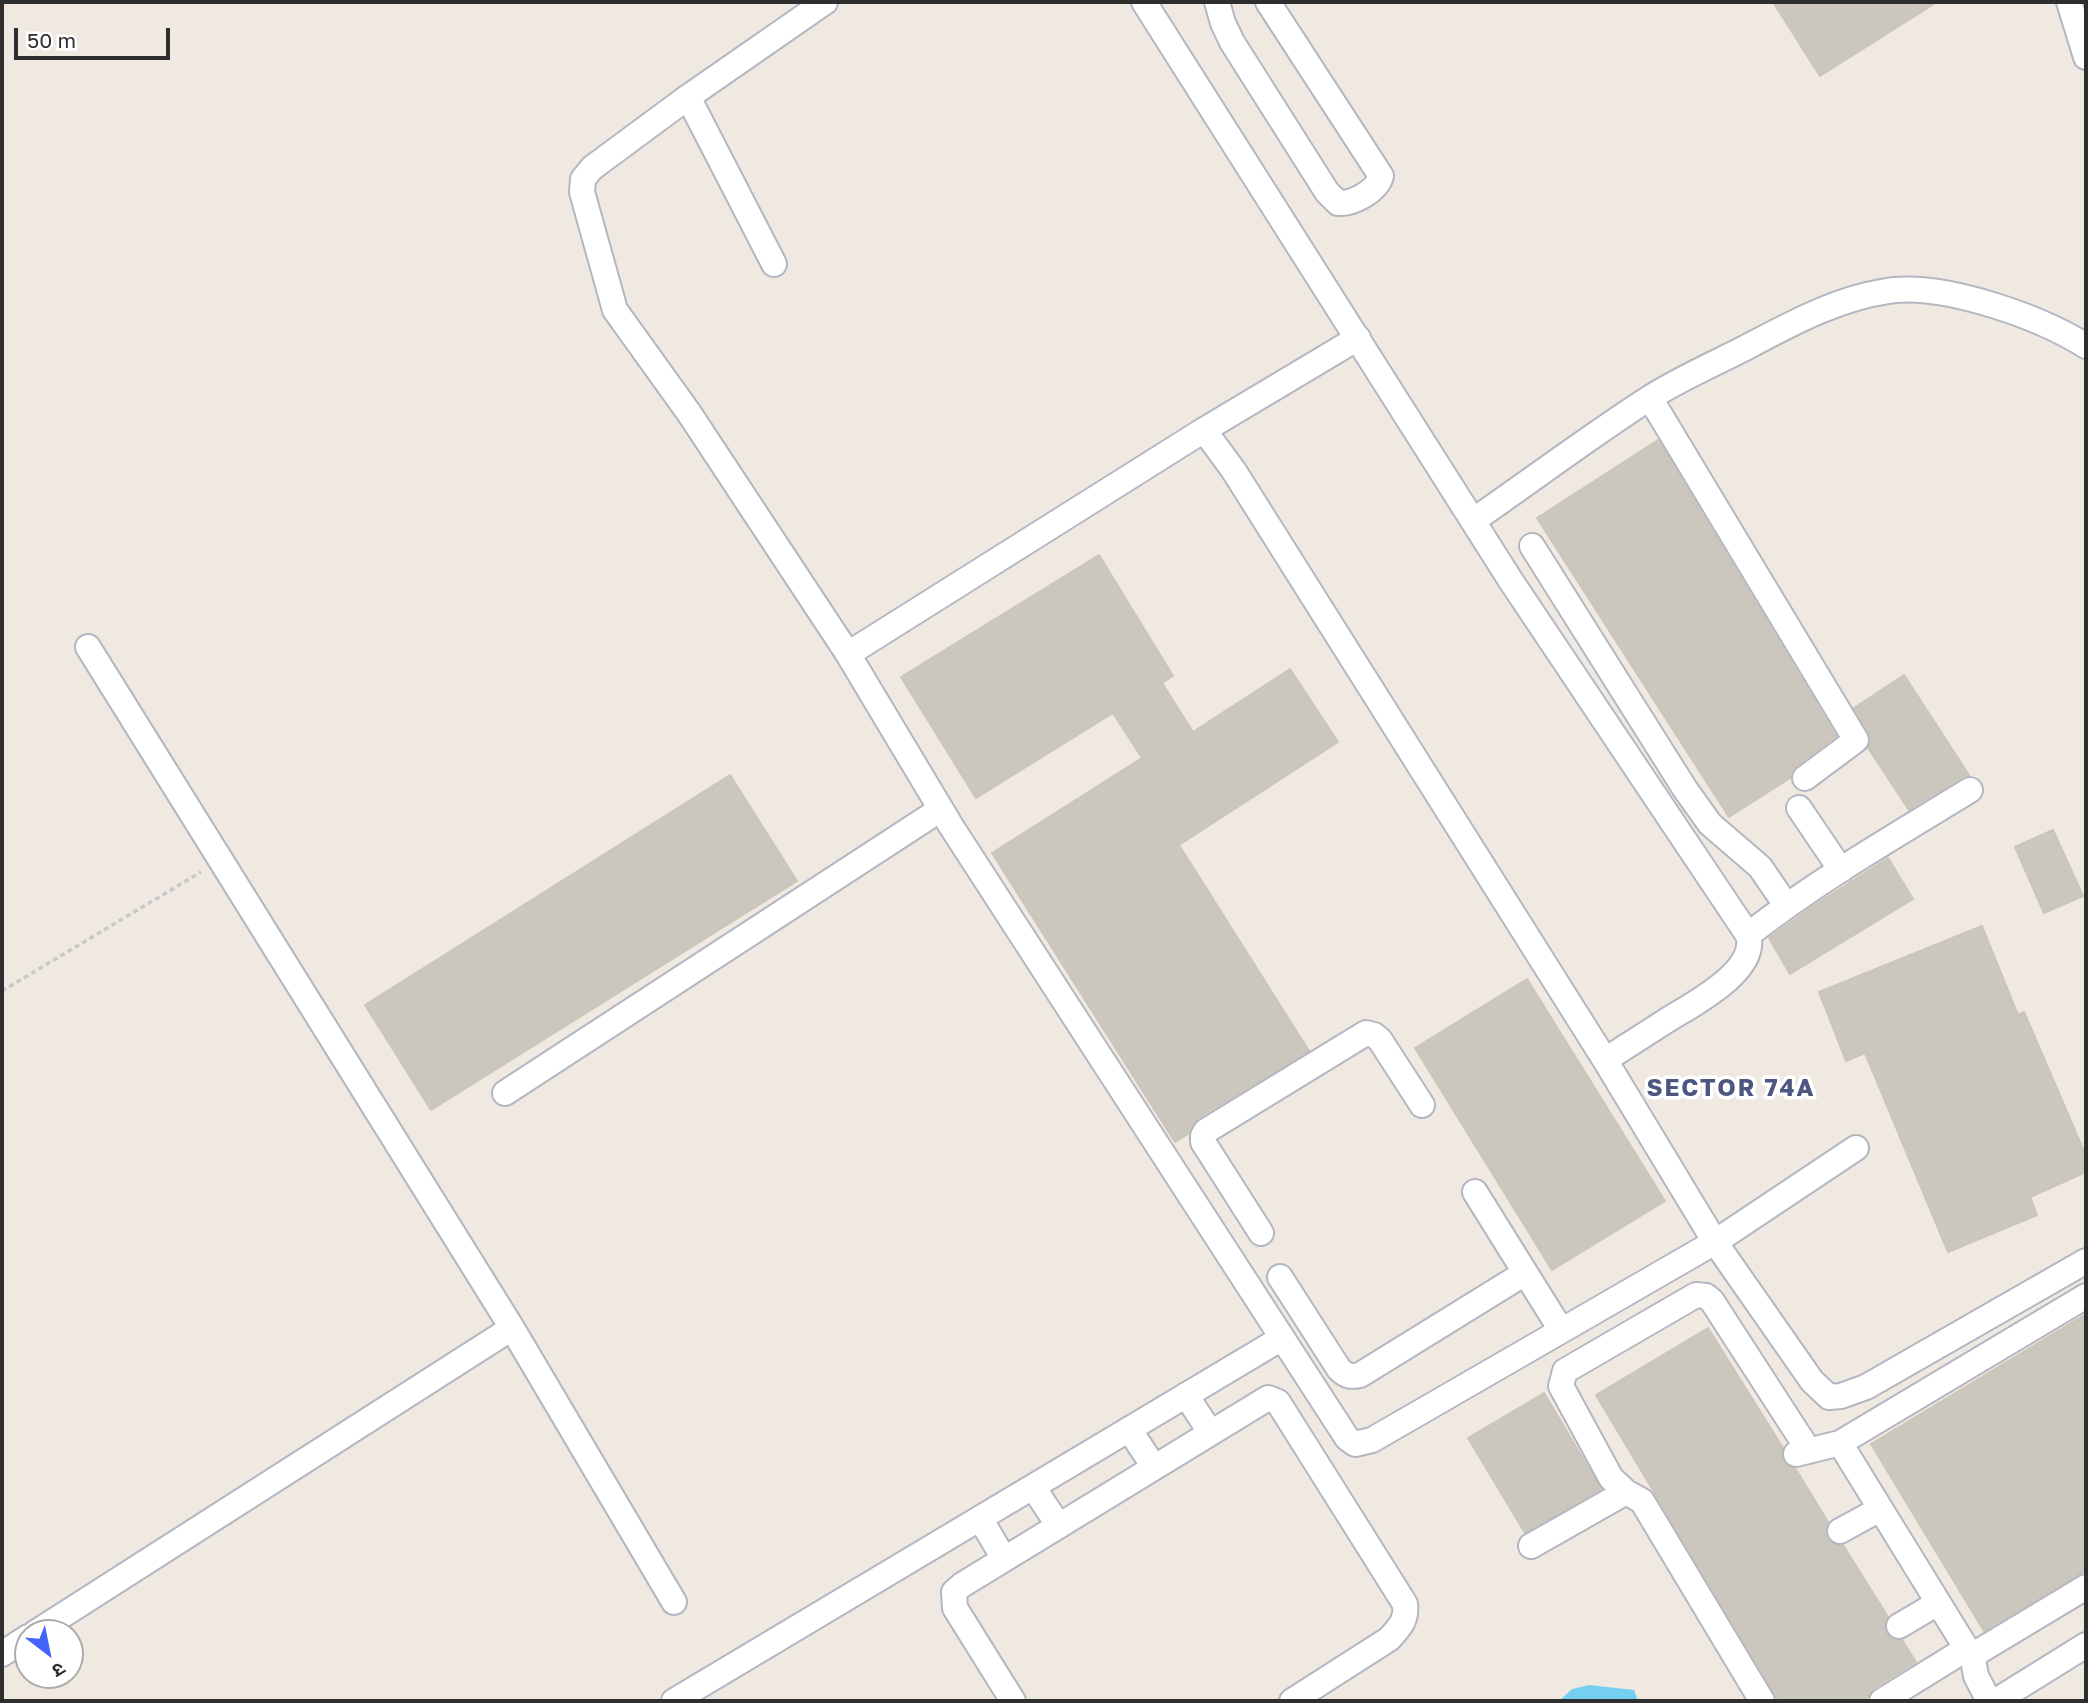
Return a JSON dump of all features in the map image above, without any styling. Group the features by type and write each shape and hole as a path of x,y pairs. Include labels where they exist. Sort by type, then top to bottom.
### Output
{"street":[{"path":"825,2 592,167 581,184 584,203 615,310 689,414 848,654 941,809 1347,1438 1355,1444 1372,1440 1715,1242 1856,1148"},
{"path":"1217,2 1232,42 1327,192 1338,203 1349,203 1378,185 1381,176 1268,2"},
{"path":"2069,2 2086,57"},
{"path":"1155,5 1358,338 1511,581 1748,935 1749,950 1727,981 1605,1060"},
{"path":"688,97 774,264"},
{"path":"1474,520 1650,398 1798,320 1873,294 1896,290 1926,291 1979,302 2071,336 2086,346"},
{"path":"848,654 1204,430 1358,338"},
{"path":"1650,398 1856,740 1805,778"},
{"path":"1204,430 1234,471 1605,1060 1715,1242 1812,1381 1829,1397 1841,1396 1866,1387 2086,1261"},
{"path":"1532,547 1703,815 1729,842 1760,867 1786,905"},
{"path":"89,647 512,1328 674,1602"},
{"path":"1748,935 1786,905 1970,790"},
{"path":"1799,808 1840,870"},
{"path":"505,1093 941,809"},
{"path":"1261,1233 1203,1142 1206,1131 1366,1033 1380,1040 1422,1105"},
{"path":"1179,1178 1213,1157"},
{"path":"1475,1192 1561,1330"},
{"path":"1280,1277 1339,1369 1344,1375 1352,1377 1360,1375 1525,1273"},
{"path":"1762,1701 1642,1501 1626,1492 1611,1478 1560,1387 1564,1371 1696,1295 1706,1296 1712,1301 1802,1453 1840,1443 2086,1296"},
{"path":"57,1619 512,1328"},
{"path":"674,1701 1282,1338"},
{"path":"1186,1395 1210,1432"},
{"path":"1013,1701 956,1608 954,1592 1268,1398 1278,1402 1405,1604 1406,1615 1389,1639 1292,1701"},
{"path":"1129,1429 1154,1467"},
{"path":"1840,1443 1970,1654 1976,1676 1989,1701"},
{"path":"1033,1487 1059,1525"},
{"path":"1531,1546 1626,1492"},
{"path":"1840,1531 1880,1509"},
{"path":"980,1518 1004,1559"},
{"path":"1882,1701 1978,1652 2086,1587"},
{"path":"1899,1626 1938,1603"},
{"path":"1996,1701 2086,1645"}],"path":[{"path":"2,991 222,860"}],"water":[{"path":"1589,1685 1634,1690 1638,1701 1559,1701 1572,1689"}],"building":[{"path":"1773,2 1937,2 1820,76"},
{"path":"1658,440 1836,736 1796,766 1790,778 1729,817 1537,518"},
{"path":"1099,555 1173,676 1162,683 1193,732 1290,669 1338,742 1179,845 1309,1051 1198,1118 1189,1133 1175,1142 992,853 1142,758 1113,713 976,798 901,677"},
{"path":"1904,675 1969,775 1909,810 1868,748 1871,740 1869,733 1854,708"},
{"path":"730,775 797,881 431,1110 365,1005"},
{"path":"2053,830 2083,896 2044,913 2015,847"},
{"path":"1888,858 1913,899 1790,974 1769,938"},
{"path":"1982,926 2018,1015 2024,1012 2086,1156 2086,1172 2030,1197 2037,1215 1948,1252 1865,1053 1846,1061 1819,992"},
{"path":"1527,979 1665,1201 1552,1270 1415,1048"},
{"path":"2086,1314 2086,1570 1984,1631 1871,1444"},
{"path":"1708,1328 1783,1448 1781,1457 1785,1464 1795,1468 1828,1522 1825,1530 1827,1539 1833,1544 1843,1545 1888,1617 1884,1625 1887,1634 1892,1639 1902,1640 1916,1662 1874,1688 1865,1701 1779,1701 1596,1395"},
{"path":"1544,1393 1601,1489 1525,1533 1468,1438"}],"district":[{"name":"SECTOR 74A","path":"1731,1088"}]}
